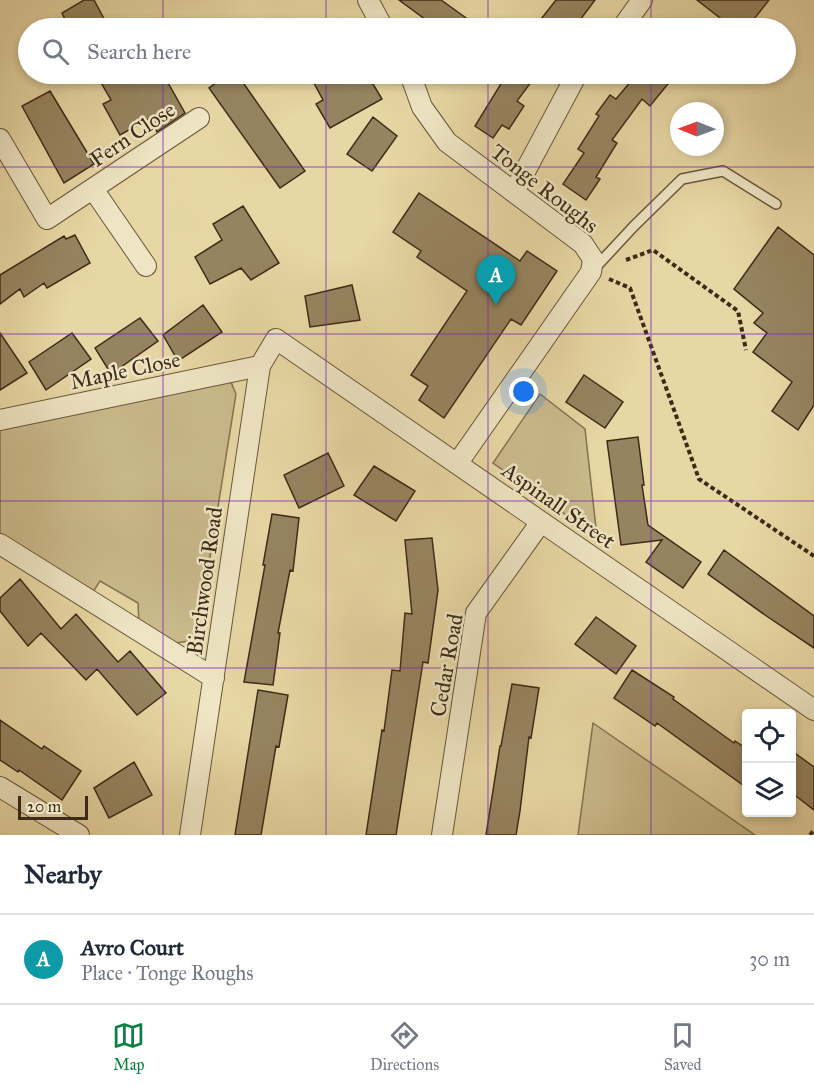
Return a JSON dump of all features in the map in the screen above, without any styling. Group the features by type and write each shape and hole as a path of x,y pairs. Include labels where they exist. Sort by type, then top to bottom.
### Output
{"street":[{"path":"368,0 378,18"},
{"path":"629,18 642,0"},
{"name":"Tonge Roughs","path":"414,84 422,107 447,142 583,244 593,259 591,273"},
{"path":"514,192 572,84"},
{"name":"Fern Close","path":"0,139 47,219 199,118"},
{"name":"Fern Close","path":"93,189 146,266"},
{"path":"457,464 591,273"},
{"name":"Aspinall Street","path":"276,339 814,710"},
{"name":"Birchwood Road","path":"190,835 260,366 276,339"},
{"name":"Maple Close","path":"0,420 260,366"},
{"name":"Cedar Road","path":"442,835 476,613 541,522"},
{"path":"0,544 214,678"},
{"path":"0,787 79,835"}],"lane":[{"path":"591,273 682,179 723,171 776,204"}],"path":[{"path":"591,273 653,250 738,311 746,350"},
{"path":"591,273 630,288 699,478 814,556"},
{"path":"810,835 814,830"}],"shaded area":[{"path":"231,382 236,394 198,632 189,641 176,643 139,624 138,603 100,581 93,592 0,534 0,426"},
{"path":"540,394 585,429 597,537 493,463"},
{"path":"593,723 755,835 578,835"}],"building":[{"path":"84,0 94,0 104,18 64,18 62,13"},
{"path":"399,0 441,0 466,18 423,18"},
{"path":"556,0 595,0 582,18 542,18"},
{"path":"697,0 769,0 755,18 720,18"},
{"path":"102,84 169,84 185,113 157,132 150,118 120,135 103,104 111,100"},
{"path":"214,84 244,84 305,171 280,188 209,88"},
{"path":"314,84 373,84 382,99 330,128 316,104 323,100"},
{"path":"501,84 530,84 517,101 524,106 509,129 502,125 493,138 475,126"},
{"path":"629,84 668,84 650,106 642,99 612,140 617,143 596,177 600,179 586,200 563,184 584,153 578,149 599,116 596,114 610,95 616,99"},
{"path":"50,91 94,164 64,183 22,106"},
{"path":"373,117 397,136 372,171 347,154"},
{"path":"419,193 520,261 527,251 557,271 521,325 511,319 444,418 419,400 428,386 411,375 467,291 417,257 421,251 393,232"},
{"path":"243,206 279,263 251,280 241,268 210,284 195,257 222,240 213,224"},
{"path":"778,227 814,255 814,405 798,430 772,411 792,382 753,352 767,333 754,323 763,313 734,289"},
{"path":"75,235 90,263 47,288 44,283 24,297 20,289 0,304 0,275 64,236 66,239"},
{"path":"352,285 360,320 310,327 305,296"},
{"path":"203,305 222,332 178,361 163,335"},
{"path":"140,318 158,341 111,374 95,348"},
{"path":"0,333 27,373 0,390"},
{"path":"72,333 91,359 46,390 29,362"},
{"path":"584,375 623,402 605,428 566,402"},
{"path":"638,437 648,525 701,562 683,588 646,562 662,540 621,545 607,441"},
{"path":"328,453 344,486 299,508 284,475"},
{"path":"374,466 415,491 396,521 354,495"},
{"path":"272,514 299,518 293,571 290,570 278,633 280,633 273,685 244,682"},
{"path":"432,538 438,590 428,663 423,662 396,835 366,835 392,670 400,671 405,613 412,614 405,540"},
{"path":"724,550 814,616 814,648 708,574"},
{"path":"20,579 61,629 76,614 118,662 130,651 166,693 137,715 97,669 86,680 41,633 28,646 0,611 0,598"},
{"path":"596,617 636,646 616,674 575,644"},
{"path":"632,670 674,697 673,699 734,743 735,741 742,746 742,784 657,723 655,726 614,698"},
{"path":"512,684 539,688 531,738 529,737 516,835 486,835 500,746"},
{"path":"258,690 288,695 279,747 276,746 261,835 235,835"},
{"path":"0,720 42,749 44,746 81,771 62,800 19,770 18,772 0,760"},
{"path":"796,754 814,767 814,810 796,796"},
{"path":"134,762 152,795 109,818 94,788"}],"place":[{"name":"Avro Court","path":"496,305"}]}
